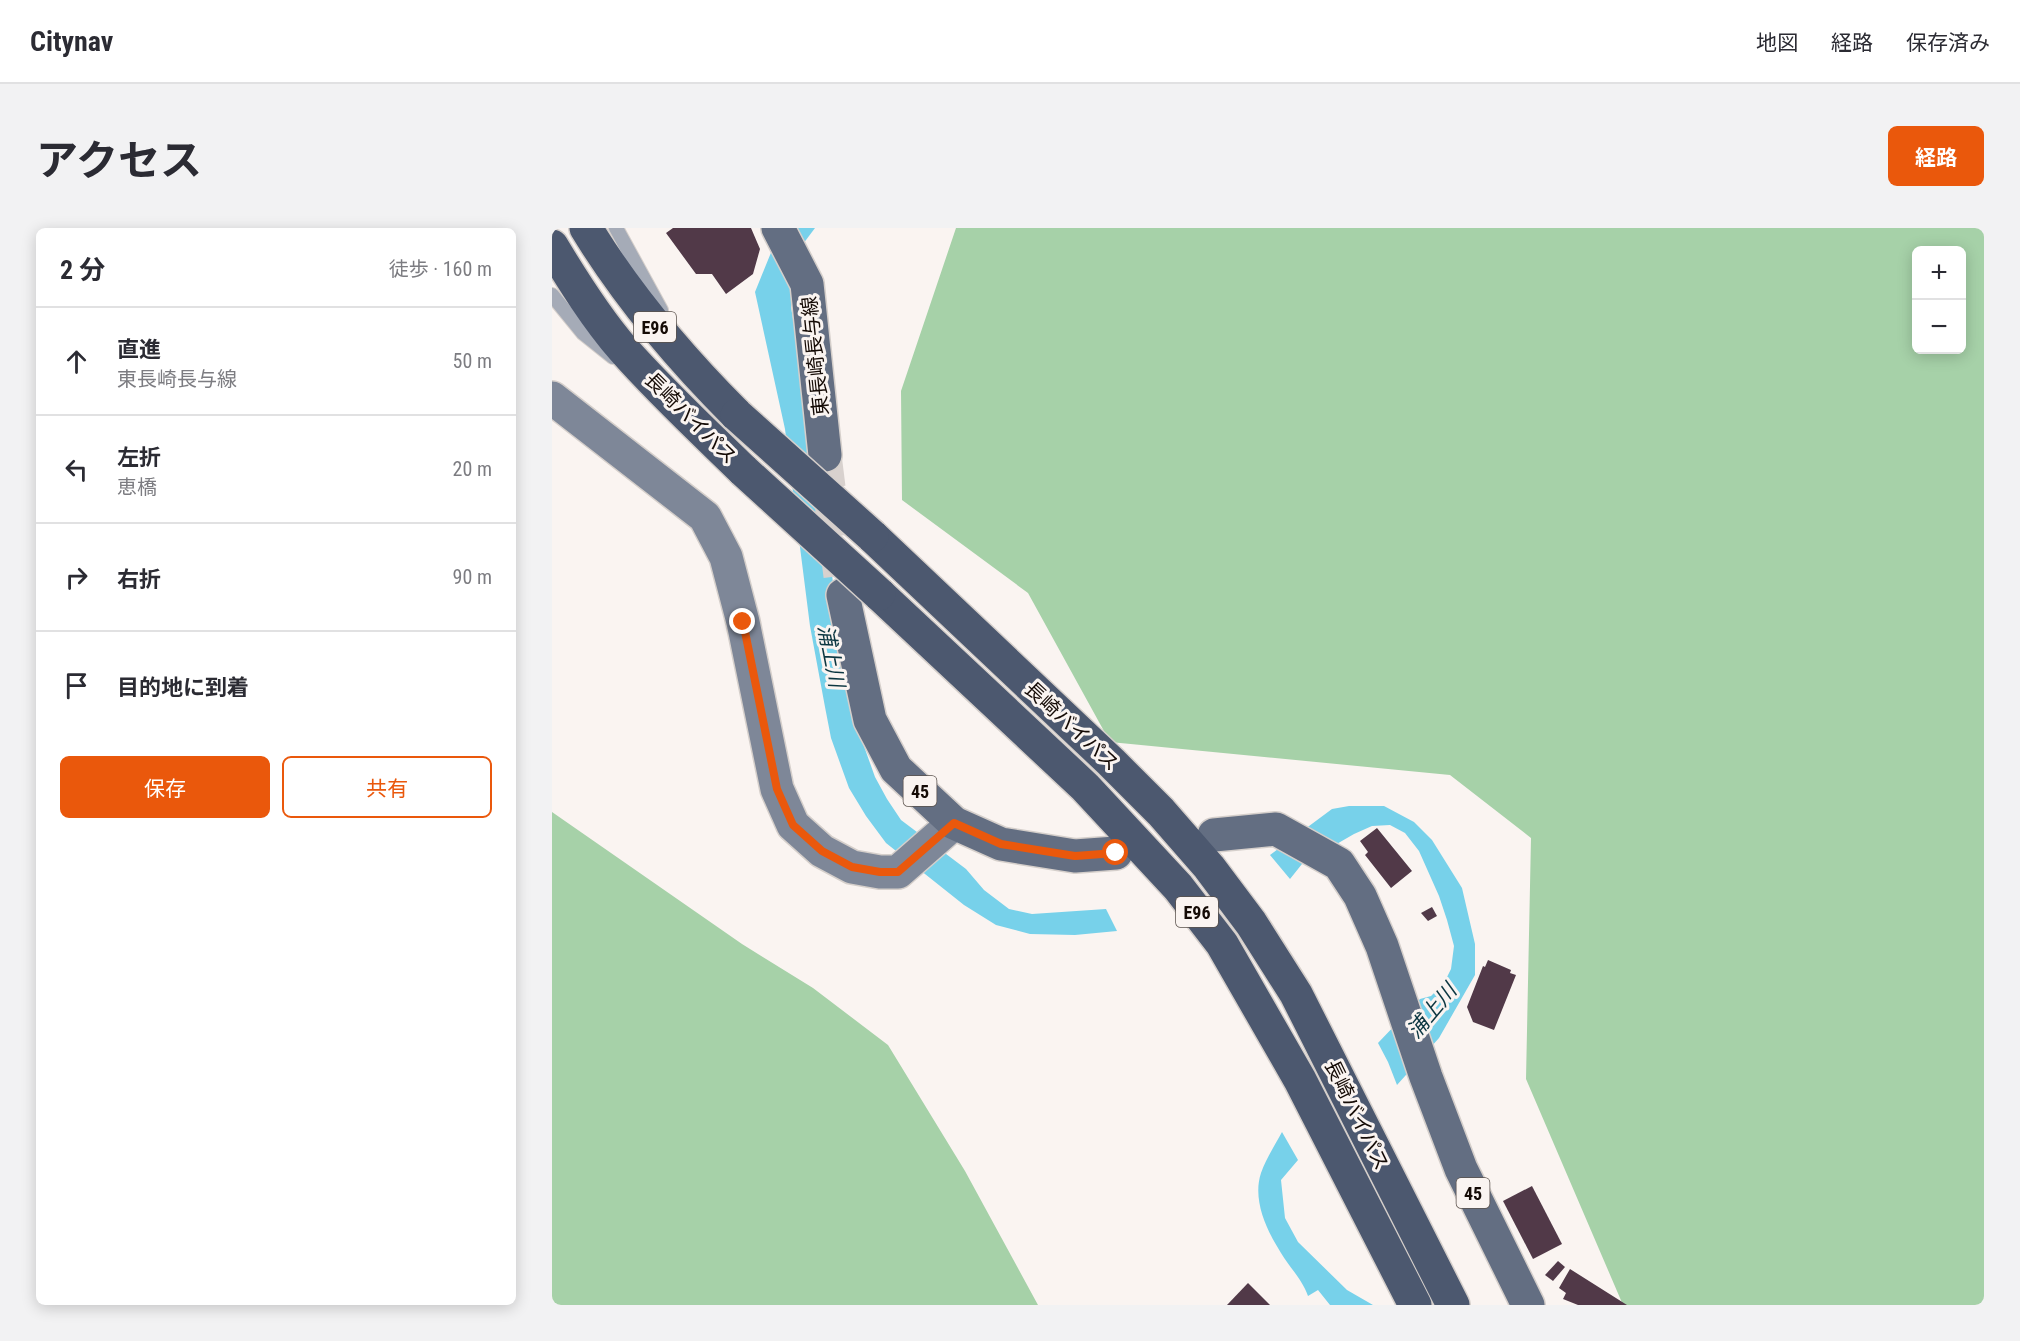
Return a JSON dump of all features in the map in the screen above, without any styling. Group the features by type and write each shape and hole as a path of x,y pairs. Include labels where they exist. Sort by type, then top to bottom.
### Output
{"highway":[{"name":"長崎バイパス","path":"586,228 607,263 650,321 702,380 737,415 872,536 1111,762 1161,812 1209,867 1251,923 1296,994 1453,1305"},
{"name":"長崎バイパス","path":"552,246 575,284 622,347 687,416 1085,786 1178,886 1215,934 1252,995 1300,1080 1415,1305"}],"main road":[{"name":"東長崎長与線","path":"778,228 807,284 825,455"},
{"name":"45","path":"843,595 870,720 897,769 948,829 1001,844 1075,856 1116,853"},
{"name":"45","path":"1214,835 1276,829 1339,864 1360,896 1382,946 1426,1077 1461,1169 1528,1305"}],"street":[{"path":"560,404 705,518 726,557 743,622 777,789 793,825 822,851 852,867 880,872 898,872 948,829"}],"lane":[{"path":"615,228 657,304 737,415"},
{"path":"552,295 583,333 687,416"}],"green space":[{"path":"956,228 1984,228 1984,1305 1623,1305 1526,1079 1531,838 1450,775 1110,742 1028,593 902,500 901,391"},
{"path":"552,812 742,944 813,988 888,1045 965,1171 1038,1305 552,1305"}],"water":[{"name":"浦上川","path":"781,228 815,228 803,244 791,307 817,460 838,621 860,735 875,777 901,820 966,869 984,890 1009,909 1032,914 1106,909 1117,931 1075,935 1030,934 996,925 964,905 886,843 849,788 831,738 825,707 810,626 785,429 755,292"},
{"name":"浦上川","path":"1349,806 1384,806 1414,822 1432,840 1462,888 1475,944 1475,975 1439,1038 1397,1085 1378,1043 1420,999 1431,996 1444,983 1451,969 1454,946 1439,896 1419,851 1405,833 1390,825 1372,826 1354,834 1302,864 1290,879 1270,855 1332,809"},
{"path":"1282,1132 1298,1160 1281,1180 1285,1218 1298,1242 1347,1290 1373,1305 1330,1305 1318,1290 1308,1296 1303,1284 1271,1235 1262,1215 1258,1194 1259,1183 1265,1163"}],"building":[{"path":"673,228 751,228 760,249 753,274 726,294 712,274 696,274 666,233"},
{"path":"1377,828 1412,871 1391,888 1365,855 1368,852 1360,841"},
{"path":"1432,907 1437,916 1428,921 1421,913"},
{"path":"1488,960 1511,970 1510,973 1516,975 1494,1030 1473,1022 1467,1007 1483,966 1485,967"},
{"path":"1532,1186 1562,1244 1533,1259 1503,1201"},
{"path":"1558,1261 1565,1267 1553,1281 1545,1275"},
{"path":"1570,1269 1627,1305 1578,1305 1563,1299 1566,1293 1559,1288"},
{"path":"1248,1283 1270,1305 1227,1305"}],"tunnel":[{"path":"825,455 840,576"}],"route":[{"path":"743,622 777,789 793,825 822,851 852,867 880,872 898,872 954,823 1001,844 1075,856 1116,853"}]}
